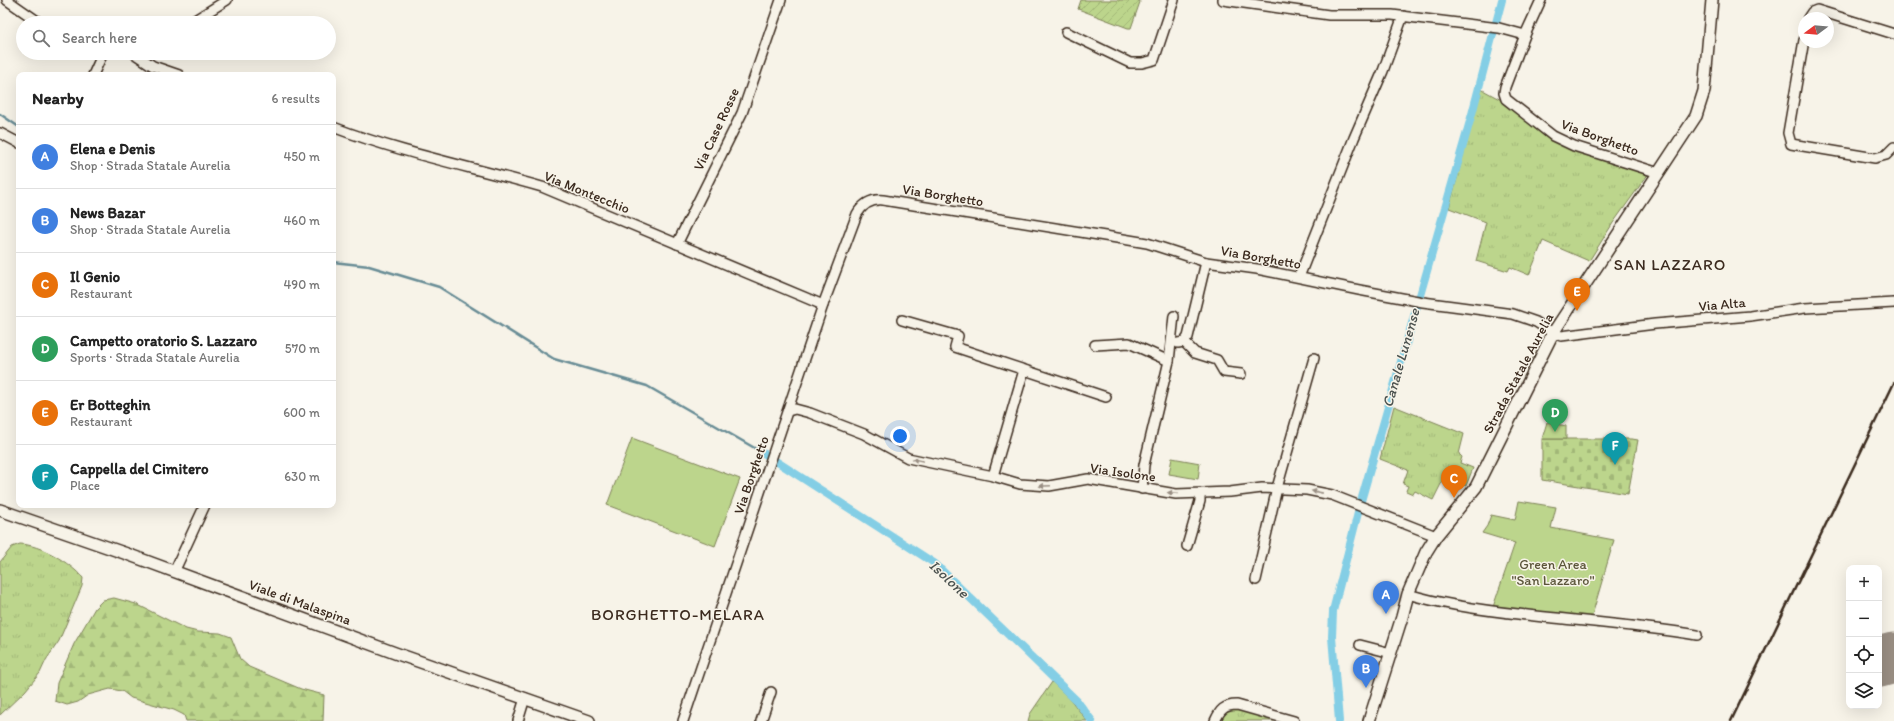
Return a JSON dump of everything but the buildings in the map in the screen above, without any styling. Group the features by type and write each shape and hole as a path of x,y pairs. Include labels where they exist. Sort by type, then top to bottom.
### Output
{"main road":[{"name":"Strada Statale Aurelia","path":"1369,721 1417,569 1436,536 1476,487 1553,333 1696,116 1704,91 1712,0"},
{"name":"Viale di Malaspina","path":"0,510 395,653 589,721"}],"street":[{"path":"7,0 30,16"},
{"path":"201,16 227,0"},
{"name":"Via Case Rosse","path":"677,244 742,113 781,0"},
{"path":"1066,32 1130,62 1142,64 1154,60 1174,0"},
{"path":"1223,0 1329,15 1403,16 1495,28 1524,35"},
{"name":"Via Borghetto","path":"1540,0 1524,35 1505,86 1505,96 1508,102 1553,136 1574,146 1659,173"},
{"path":"1812,12 1817,10 1823,12"},
{"path":"1834,15 1894,34"},
{"path":"1299,277 1354,138 1383,71 1403,16"},
{"path":"1803,48 1788,133 1791,144 1875,158 1886,155 1894,147"},
{"path":"94,72 100,60"},
{"path":"144,60 153,66 171,72"},
{"name":"Via Montecchio","path":"336,128 404,152 542,187 823,305"},
{"path":"0,133 16,141"},
{"name":"Via Borghetto","path":"682,721 823,305 857,214 863,206 875,200 937,208 1147,243 1206,262 1257,268 1419,301 1513,314 1536,322 1553,333"},
{"path":"1171,344 1184,342 1188,337 1206,262"},
{"name":"Via Alta","path":"1553,333 1561,336 1580,335 1607,329 1750,316 1805,308 1894,303"},
{"path":"1142,489 1144,465 1169,361 1174,316"},
{"path":"902,320 958,336 955,347 1106,397"},
{"path":"1184,342 1195,353 1217,360 1224,372 1241,374"},
{"path":"1095,345 1129,343 1169,361"},
{"path":"1256,580 1277,488 1314,358"},
{"path":"993,476 1024,370"},
{"name":"Via Isolone","path":"788,411 795,409 864,434 908,458 993,476 1020,484 1049,486 1088,479 1176,494 1200,494 1262,488 1308,490 1332,495 1436,536"},
{"path":"1187,546 1200,501 1200,494"},
{"path":"174,572 205,508"},
{"path":"1408,594 1430,601 1485,610 1667,630 1697,635"},
{"path":"1360,645 1391,653"},
{"path":"761,721 771,692"},
{"path":"518,721 525,698"},
{"path":"1215,721 1218,713 1224,707 1237,705 1294,721"}],"green space":[{"path":"1081,0 1139,0 1140,2 1131,28 1128,28 1078,9"},
{"path":"1481,89 1503,101 1547,138 1561,145 1649,173 1613,223 1589,261 1543,241 1529,275 1510,267 1508,271 1476,261 1486,222 1449,208"},
{"path":"1394,406 1464,434 1459,454 1462,457 1460,463 1473,468 1466,486 1445,476 1433,500 1415,491 1413,494 1406,491 1408,486 1403,484 1408,470 1380,459"},
{"path":"1547,422 1566,426 1566,439 1542,439"},
{"path":"632,438 740,479 715,546 607,505"},
{"path":"1542,439 1638,440 1628,494 1542,480"},
{"path":"1172,458 1200,463 1198,479 1169,474"},
{"name":"Green Area \"San Lazzaro\"","path":"1519,501 1556,507 1551,528 1614,540 1591,619 1493,607 1515,543 1482,533 1487,526 1491,515 1515,520"},
{"path":"20,544 37,547 54,555 70,566 83,578 82,586 59,641 46,660 40,673 25,691 0,715 0,562 12,547"},
{"path":"114,598 136,604 186,629 198,632 220,633 231,637 240,659 249,667 301,689 324,695 323,721 186,721 184,715 174,710 131,698 122,691 110,689 88,695 78,702 67,705 55,701 57,683 74,644 95,608 103,600"},
{"path":"1052,682 1070,699 1087,721 1028,721 1030,714"},
{"path":"1231,709 1280,721 1219,721 1226,711"}],"waterway":[{"name":"Canale Lunense","path":"1339,721 1332,637 1333,611 1361,501 1472,114 1502,0"},
{"path":"0,114 16,125"},
{"path":"336,262 369,266 439,287 554,359 647,386 765,454"},
{"name":"Isolone","path":"765,454 934,563 1077,701 1092,721"}],"runway":[{"path":"1882,661 1894,658"}],"railway":[{"path":"1731,721 1894,383"}],"place":[{"name":"Er Botteghin","path":"1577,311"},
{"name":"Campetto oratorio S. Lazzaro","path":"1555,432"},
{"name":"Cappella del Cimitero","path":"1615,465"},
{"name":"Il Genio","path":"1454,498"},
{"name":"Elena e Denis","path":"1386,614"},
{"name":"News Bazar","path":"1366,688"}],"district":[{"name":"SAN LAZZARO","path":"1670,264"},
{"name":"BORGHETTO-MELARA","path":"678,614"}]}
